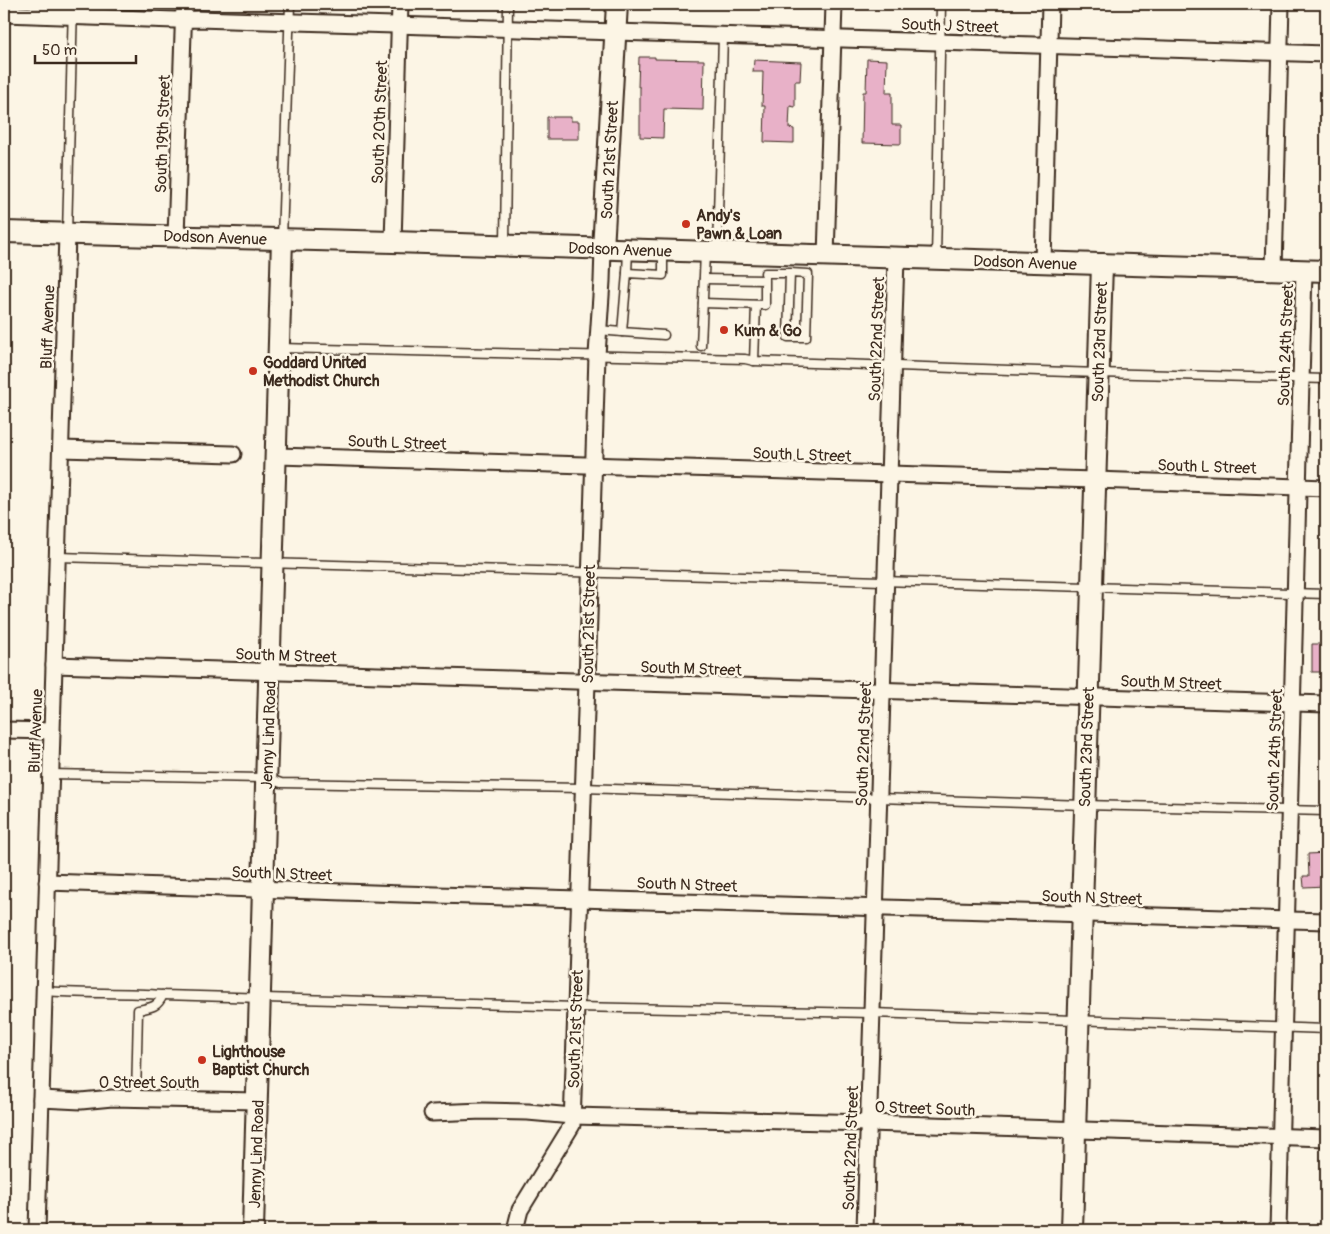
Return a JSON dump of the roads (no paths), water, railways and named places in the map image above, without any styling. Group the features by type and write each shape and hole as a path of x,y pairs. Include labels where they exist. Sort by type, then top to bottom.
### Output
{"street":[{"name":"South 19th Street","path":"176,236 184,4"},
{"name":"South 20th Street","path":"393,242 400,4"},
{"name":"South 21st Street","path":"515,1230 520,1210 572,1125 598,330 617,4"},
{"path":"826,256 834,4"},
{"path":"1043,262 1050,4"},
{"name":"South 24th Street","path":"1274,270 1281,4"},
{"name":"South J Street","path":"4,14 72,10 184,20 1326,54"},
{"name":"Dodson Avenue","path":"4,232 711,252 765,269 802,265 826,256 1326,272"},
{"name":"Bluff Avenue","path":"37,1230 67,234"},
{"name":"Jenny Lind Road","path":"253,1230 282,239"},
{"name":"South 22nd Street","path":"865,1230 896,258"},
{"name":"South 23rd Street","path":"1072,1230 1080,914 1102,264"},
{"name":"South 24th Street","path":"1278,1230 1304,271"},
{"path":"61,449 233,454"},
{"name":"South L Street","path":"277,456 1326,488"},
{"name":"South M Street","path":"54,665 1326,704"},
{"path":"4,730 52,731"},
{"name":"South N Street","path":"47,882 1326,921"},
{"name":"O Street South","path":"41,1099 80,1100 112,1098 257,1101"},
{"name":"O Street South","path":"432,1113 528,1112 572,1116 869,1123 1326,1138"}],"lane":[{"path":"282,239 290,4"},
{"path":"505,246 508,4"},
{"path":"936,259 941,4"},
{"path":"67,234 72,10"},
{"path":"702,346 704,279 711,252 723,36"},
{"path":"622,332 628,250"},
{"path":"627,273 663,275 663,251"},
{"path":"704,279 765,269 790,273 802,265 808,274 806,338 788,337 790,273"},
{"path":"703,303 765,305 765,269"},
{"path":"754,361 756,305"},
{"path":"598,330 664,335"},
{"path":"279,348 745,359 754,361 893,366 1326,379"},
{"path":"58,558 886,580 1326,594"},
{"path":"50,774 267,778 281,783 583,788 1326,811"},
{"path":"44,991 576,1007 872,1013 1326,1029"},
{"path":"136,1099 138,1010 155,1006 163,995"}],"place":[{"name":"Andy's Pawn & Loan","path":"686,224"},
{"name":"Kum & Go","path":"724,330"},
{"name":"Goddard United Methodist Church","path":"253,371"},
{"name":"Lighthouse Baptist Church","path":"202,1060"}]}
